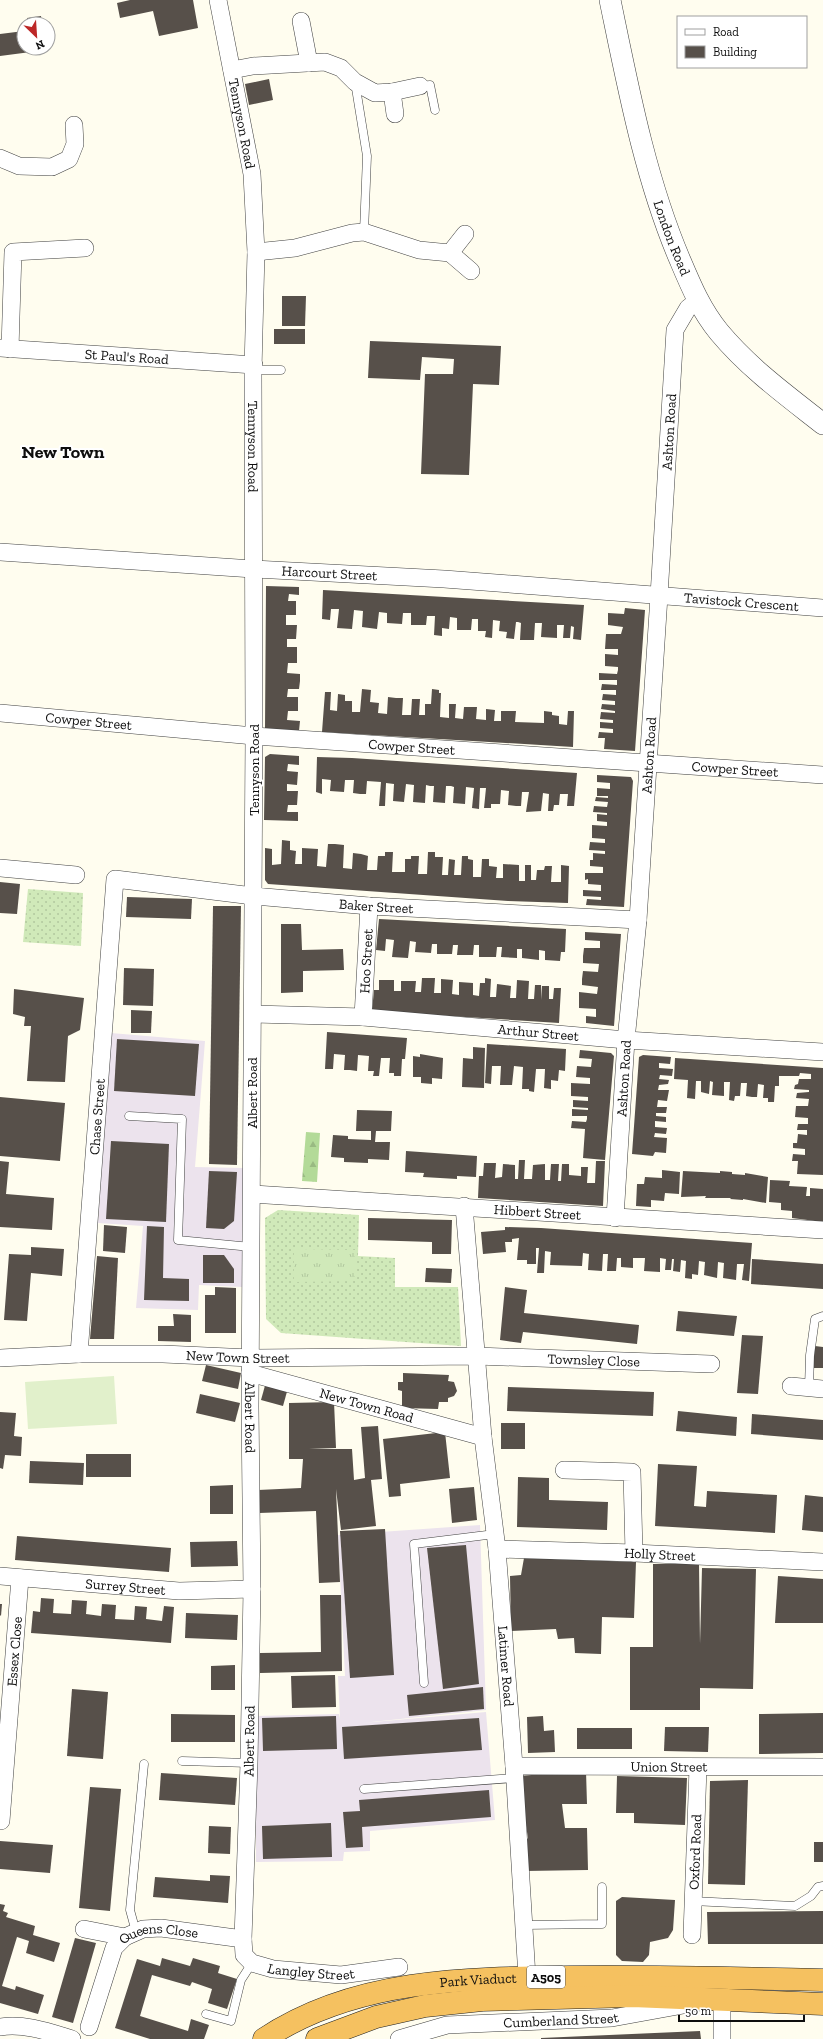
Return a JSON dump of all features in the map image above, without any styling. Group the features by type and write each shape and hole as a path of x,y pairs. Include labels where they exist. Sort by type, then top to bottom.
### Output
{"highway":[{"name":"Park Viaduct","path":"271,2034 340,2002 385,1990 428,1983 527,1977 691,1976 823,1980"},
{"name":"Park Viaduct","path":"317,2039 376,2017 425,2006 482,2000 633,1996 722,1998 823,2004"}],"street":[{"name":"Tennyson Road","path":"218,0 252,174 256,252 254,367 254,736 252,896"},
{"name":"London Road","path":"610,0 651,181 672,240 697,301 718,331 739,354 764,378 823,424"},
{"path":"301,21 309,63"},
{"path":"232,70 252,66 325,62 341,68 355,82 375,93 392,92 420,86"},
{"path":"392,92 395,114"},
{"path":"0,158 19,166 52,167 69,159 75,144 74,125"},
{"path":"256,252 295,248 352,233 364,232 419,250 450,253 471,271"},
{"path":"450,253 464,234"},
{"path":"5,348 13,252 85,248"},
{"name":"Ashton Road","path":"615,1218 626,1040 638,920 659,596 674,330 688,308 697,301"},
{"name":"St Paul's Road","path":"5,348 254,367"},
{"name":"Harcourt Street","path":"0,552 254,569 444,579 659,596"},
{"name":"Tavistock Crescent","path":"659,596 823,608"},
{"name":"Cowper Street","path":"0,713 254,736 823,775"},
{"path":"0,868 76,875"},
{"name":"Baker Street","path":"115,879 252,896 369,906 638,920"},
{"name":"Chase Street","path":"79,1354 115,879"},
{"name":"Albert Road","path":"243,1939 249,1763 252,1589 250,1365 253,1014 252,896"},
{"name":"Hoo Street","path":"363,1017 369,906"},
{"name":"Arthur Street","path":"253,1014 363,1017 626,1040 823,1052"},
{"name":"Hibbert Street","path":"252,1194 464,1206 615,1218 823,1230"},
{"name":"Latimer Road","path":"464,1206 483,1437 496,1542 515,1772 527,1977"},
{"name":"New Town Street","path":"0,1358 79,1354 163,1354 250,1365 476,1356"},
{"name":"Townsley Close","path":"476,1356 711,1364"},
{"name":"New Town Road","path":"250,1365 483,1437"},
{"path":"791,1386 816,1388"},
{"path":"564,1470 632,1472 634,1553"},
{"name":"Holly Street","path":"496,1542 634,1553 823,1562"},
{"name":"Surrey Street","path":"0,1576 179,1591 252,1589"},
{"name":"Essex Close","path":"1,1821 20,1578"},
{"name":"Union Street","path":"515,1772 823,1767"},
{"name":"Oxford Road","path":"692,1935 692,1901 698,1768"},
{"name":"Queens Close","path":"89,2027 114,1948 131,1934 143,1929 161,1928 243,1939"},
{"path":"84,1929 131,1934"},
{"name":"Langley Street","path":"243,1939 244,1956 252,1963 273,1969 341,1975 399,1967"},
{"path":"722,1998 722,2039"},
{"name":"Cumberland Street","path":"399,2039 447,2025 612,2018 722,1998"},
{"path":"0,2027 17,2026 34,2028 64,2037"}],"lane":[{"path":"355,82 367,156 364,232"},
{"path":"420,86 430,85 435,110"},
{"path":"254,367 281,370"},
{"path":"130,1116 182,1119 178,1240 251,1247"},
{"path":"816,1388 810,1355 815,1319 823,1316"},
{"path":"424,1682 414,1544 496,1542"},
{"path":"182,1761 249,1763"},
{"path":"131,1934 130,1910 144,1764"},
{"path":"364,1789 515,1772"},
{"path":"692,1901 795,1906 811,1896 818,1887 823,1886"},
{"path":"524,1925 602,1924 602,1887"},
{"path":"206,2014 231,2021 241,1980 252,1963"}],"shaded area":[{"path":"111,1033 205,1041 195,1167 244,1168 242,1287 199,1285 198,1310 136,1308 143,1226 98,1223"},
{"path":"480,1525 486,1710 362,1723 486,1712 495,1820 370,1831 370,1851 344,1852 343,1861 256,1862 256,1716 339,1714 340,1719 338,1676 345,1676 338,1535"}],"green space":[{"path":"28,889 83,893 81,946 23,942"},
{"path":"306,1132 320,1133 317,1182 302,1181"},
{"path":"278,1210 359,1215 358,1256 395,1258 395,1287 458,1287 461,1346 281,1333 266,1319 265,1218"},
{"path":"294,1249 355,1250 355,1281 294,1282"},
{"path":"114,1376 117,1424 28,1429 25,1382"}],"building":[{"path":"130,0 193,0 198,28 159,36 153,11 120,18 117,3"},
{"path":"16,32 16,54 0,56 0,34"},
{"path":"269,79 273,100 249,105 245,84"},
{"path":"282,296 306,296 305,326 282,326"},
{"path":"274,329 305,329 305,344 274,344"},
{"path":"370,341 501,346 499,385 473,384 469,475 421,474 425,374 453,374 454,359 422,357 420,380 368,378"},
{"path":"266,586 299,587 299,595 289,594 288,601 296,601 296,615 286,615 286,625 297,625 296,639 287,639 287,647 297,647 297,663 288,663 287,673 300,674 299,689 288,689 287,697 298,697 298,711 288,711 287,720 300,721 299,731 265,729"},
{"path":"323,590 584,605 581,640 573,639 574,627 571,626 570,638 563,638 564,625 557,625 557,638 541,637 542,623 535,623 534,640 520,640 521,623 518,622 516,622 514,639 506,638 507,632 499,631 500,621 493,620 492,638 485,637 486,631 478,631 478,619 472,619 471,630 457,630 457,618 450,617 449,629 442,628 442,636 434,635 435,616 427,616 426,625 411,625 411,613 403,613 402,624 387,623 387,613 379,612 377,629 362,627 363,611 354,610 352,629 337,628 339,609 331,609 330,620 322,619"},
{"path":"625,608 645,610 635,751 604,749 605,738 598,738 599,732 613,733 613,729 600,728 600,722 613,723 613,720 600,719 601,712 615,713 615,711 601,709 602,704 615,705 615,701 602,700 603,694 616,695 616,690 601,690 602,684 617,685 617,680 599,680 599,673 617,674 618,670 618,667 605,666 605,654 618,655 618,649 605,649 606,634 621,634 623,627 608,625 608,613 624,614"},
{"path":"362,689 371,690 370,702 379,703 378,713 387,714 388,697 403,698 402,715 411,715 412,699 420,699 419,715 425,715 425,704 431,704 432,689 439,690 439,693 441,693 440,717 449,718 449,704 456,704 455,718 463,719 464,707 477,707 476,719 486,720 486,709 495,710 494,721 501,721 501,711 516,711 515,722 544,723 544,711 552,712 552,715 559,716 559,724 567,725 568,711 574,711 573,747 322,732 325,692 331,692 330,710 337,711 338,694 345,695 345,701 352,701 352,712 360,712"},
{"path":"270,754 299,756 299,765 288,764 287,771 298,772 297,785 287,784 287,791 298,791 297,805 288,805 287,812 298,812 298,821 264,820 265,757"},
{"path":"317,757 577,773 574,806 567,806 568,794 560,794 559,805 554,805 553,811 548,811 549,794 543,793 541,811 526,812 529,792 522,792 521,806 516,806 508,805 509,791 501,790 500,804 491,804 491,808 484,808 486,788 480,788 479,809 472,808 474,788 466,787 465,804 453,803 454,787 446,786 445,803 433,802 434,786 426,785 425,803 413,802 414,785 406,784 404,802 393,801 394,784 386,783 385,806 379,806 381,782 367,781 366,794 360,794 353,793 354,780 345,780 344,792 330,791 331,780 322,779 322,794 316,792"},
{"path":"597,775 631,777 633,781 624,907 586,905 587,899 601,900 601,897 583,896 583,890 601,891 601,885 588,884 588,879 585,880 585,873 603,873 603,867 590,866 590,860 593,860 593,853 605,854 605,851 589,850 590,842 605,843 605,839 592,838 592,825 607,826 607,822 597,821 597,814 607,815 607,813 593,812 594,806 607,807 608,802 595,801 596,797 608,798 608,796 597,796 597,788 610,789 610,783 597,782"},
{"path":"282,840 290,841 290,850 296,851 295,864 302,864 302,848 318,849 317,866 326,867 328,844 344,845 343,868 352,869 353,853 368,856 367,870 377,870 378,856 385,856 385,852 393,852 392,872 405,872 405,859 411,859 411,856 419,856 418,874 427,874 428,852 435,852 435,857 443,857 442,875 448,875 449,859 455,860 454,875 461,875 462,856 468,856 468,859 473,860 473,877 481,877 482,859 489,859 489,866 497,867 496,878 503,878 503,864 519,865 519,881 525,881 525,865 531,865 531,880 536,880 537,870 544,870 545,866 552,866 551,882 561,882 561,865 569,866 568,903 508,901 268,884 265,880 265,848 272,849 272,865 281,864"},
{"path":"0,882 20,884 17,914 0,913"},
{"path":"127,897 192,899 191,919 126,917"},
{"path":"213,906 241,906 237,1165 209,1164"},
{"path":"379,919 566,929 565,952 561,952 560,961 545,960 545,951 539,950 539,960 522,958 522,949 517,949 517,958 501,957 502,947 497,947 496,957 479,957 479,945 474,945 473,955 457,955 458,945 453,945 452,954 437,954 437,944 432,944 431,953 415,952 416,942 410,941 408,958 392,957 394,940 386,939 385,951 376,950"},
{"path":"281,924 301,924 302,950 343,949 344,970 303,971 303,992 281,993"},
{"path":"585,932 621,934 614,1026 586,1023 586,1016 596,1017 596,1009 579,1008 579,992 597,994 598,987 582,985 583,971 598,972 599,964 583,963 584,948 600,948 600,941 585,940"},
{"path":"124,968 154,969 153,1006 123,1005"},
{"path":"422,978 435,978 434,993 441,993 441,979 453,980 452,994 459,995 459,982 473,983 473,995 479,996 480,983 485,983 485,978 491,979 490,997 496,997 497,984 511,986 510,998 516,998 517,980 529,981 528,999 534,999 535,985 541,985 542,1000 542,986 549,986 549,999 553,999 554,988 561,988 559,1023 372,1011 374,990 379,990 379,980 394,980 394,991 401,991 401,981 416,981 415,992 421,992"},
{"path":"14,989 84,998 80,1030 68,1036 65,1082 27,1081 31,1026 24,1026 25,1017 13,1014"},
{"path":"131,1010 152,1011 151,1033 131,1033"},
{"path":"327,1032 407,1038 405,1059 402,1059 401,1076 394,1076 394,1073 389,1073 390,1058 381,1058 379,1076 373,1076 374,1071 368,1071 369,1056 358,1055 357,1071 344,1070 345,1055 334,1054 333,1069 325,1069"},
{"path":"117,1039 199,1044 195,1096 114,1091"},
{"path":"487,1044 566,1049 565,1071 559,1070 558,1081 551,1080 551,1089 544,1088 545,1069 536,1069 534,1092 529,1091 529,1089 522,1089 523,1067 514,1066 512,1085 500,1085 501,1066 492,1066 491,1084 485,1083"},
{"path":"473,1047 485,1048 484,1088 462,1087 463,1058 473,1059"},
{"path":"580,1050 611,1053 614,1056 605,1160 583,1158 585,1129 571,1128 572,1121 586,1122 587,1119 587,1116 572,1116 572,1109 588,1110 588,1108 573,1107 573,1100 588,1101 588,1097 571,1096 571,1083 590,1084 590,1078 576,1077 577,1066 591,1067 592,1059 579,1058"},
{"path":"420,1054 443,1058 442,1079 432,1078 432,1084 421,1083 421,1077 413,1077 413,1056 420,1057"},
{"path":"643,1055 671,1057 670,1064 659,1063 659,1068 673,1069 672,1076 660,1075 659,1079 669,1080 668,1084 659,1085 658,1090 669,1090 667,1101 658,1100 657,1107 667,1107 666,1113 656,1113 656,1116 666,1117 666,1122 655,1121 655,1127 667,1128 666,1134 655,1133 654,1137 667,1138 666,1153 655,1152 653,1156 632,1154 639,1057"},
{"path":"675,1058 823,1068 823,1175 797,1174 798,1161 792,1161 793,1154 805,1155 805,1149 793,1148 793,1143 797,1143 798,1134 807,1135 807,1130 797,1130 798,1124 808,1124 808,1118 795,1117 796,1106 808,1106 809,1099 796,1098 797,1093 809,1092 809,1090 794,1089 795,1085 798,1084 799,1079 811,1079 811,1074 800,1073 799,1076 779,1076 779,1086 775,1086 774,1102 768,1102 768,1098 763,1098 764,1085 758,1084 757,1097 752,1097 746,1096 747,1083 741,1083 740,1096 735,1096 734,1101 729,1100 730,1082 724,1082 724,1096 712,1095 713,1082 710,1081 709,1094 701,1092 701,1081 696,1081 695,1099 687,1098 688,1080 674,1079"},
{"path":"0,1097 65,1103 60,1161 0,1156"},
{"path":"357,1110 392,1111 391,1131 376,1131 375,1142 390,1142 389,1160 368,1159 368,1163 344,1162 344,1158 331,1157 333,1135 348,1136 348,1139 371,1140 371,1131 356,1131"},
{"path":"111,1141 169,1144 166,1222 106,1219"},
{"path":"406,1151 477,1156 476,1177 457,1176 457,1179 423,1177 424,1173 405,1172"},
{"path":"519,1160 525,1160 524,1179 532,1179 533,1165 545,1164 545,1180 550,1180 551,1164 559,1164 558,1181 561,1181 562,1164 569,1164 569,1175 581,1176 581,1167 588,1167 587,1183 595,1183 596,1161 605,1161 603,1206 478,1198 479,1176 483,1176 484,1163 496,1163 495,1178 502,1177 503,1164 515,1165 515,1179 518,1179"},
{"path":"0,1161 9,1162 6,1194 54,1198 52,1230 0,1227"},
{"path":"662,1170 680,1172 679,1194 665,1193 664,1201 651,1200 651,1207 636,1206 637,1184 644,1184 645,1177 662,1178"},
{"path":"209,1171 237,1172 234,1221 224,1229 206,1228"},
{"path":"683,1171 720,1173 720,1171 732,1172 732,1174 745,1175 745,1173 768,1177 766,1203 743,1199 730,1199 731,1198 705,1198 706,1196 681,1197"},
{"path":"770,1180 790,1181 789,1186 807,1187 806,1196 810,1196 810,1188 823,1189 823,1222 792,1218 792,1211 781,1210 781,1203 769,1202"},
{"path":"368,1218 452,1220 451,1254 432,1254 432,1242 368,1240"},
{"path":"104,1225 127,1227 125,1253 103,1251"},
{"path":"147,1226 164,1227 163,1278 189,1279 189,1301 144,1300"},
{"path":"505,1227 541,1228 752,1243 749,1281 742,1280 744,1264 737,1264 736,1280 723,1278 724,1263 718,1262 717,1278 704,1275 705,1262 699,1261 698,1275 692,1274 692,1279 685,1278 686,1261 681,1260 680,1272 673,1271 674,1259 672,1259 671,1270 665,1270 666,1259 660,1258 660,1272 644,1271 645,1258 633,1258 633,1268 621,1267 621,1258 617,1258 616,1271 607,1271 608,1254 603,1254 602,1271 588,1270 589,1254 583,1253 582,1266 550,1265 551,1252 545,1251 544,1273 537,1273 539,1248 536,1248 536,1264 527,1264 527,1260 517,1260 519,1238 512,1239 512,1242 505,1242 506,1252 483,1254 481,1232 505,1230"},
{"path":"31,1247 64,1249 62,1276 31,1273 27,1321 4,1320 9,1254 31,1255"},
{"path":"203,1255 224,1255 234,1269 234,1283 203,1283"},
{"path":"97,1256 118,1258 114,1339 90,1339"},
{"path":"752,1259 823,1264 823,1289 751,1284"},
{"path":"426,1268 452,1269 451,1283 425,1282"},
{"path":"215,1287 236,1288 236,1333 205,1333 205,1295 215,1295"},
{"path":"505,1287 527,1290 524,1313 639,1325 637,1344 523,1332 521,1343 500,1340"},
{"path":"678,1311 737,1316 734,1336 676,1331"},
{"path":"173,1314 191,1315 191,1342 158,1341 158,1326 174,1326"},
{"path":"742,1335 763,1336 758,1394 737,1393"},
{"path":"815,1346 823,1347 823,1368 813,1368"},
{"path":"206,1365 241,1373 238,1389 202,1381"},
{"path":"403,1373 449,1375 448,1381 454,1382 457,1391 454,1396 448,1398 448,1402 439,1402 438,1409 402,1408 402,1391 398,1390 398,1382 403,1382"},
{"path":"266,1382 288,1388 283,1406 261,1400"},
{"path":"508,1387 654,1392 653,1416 507,1411"},
{"path":"200,1394 240,1403 235,1422 196,1413"},
{"path":"334,1402 336,1448 309,1449 352,1449 354,1480 365,1478 361,1427 378,1426 382,1479 371,1480 376,1526 341,1530 336,1489 340,1582 319,1583 316,1511 259,1513 258,1490 301,1488 303,1459 289,1459 289,1403"},
{"path":"678,1411 737,1417 736,1436 676,1431"},
{"path":"0,1412 16,1413 14,1436 22,1437 21,1456 5,1455 3,1469 0,1468"},
{"path":"752,1414 823,1420 823,1440 751,1434"},
{"path":"501,1423 525,1423 525,1449 501,1449"},
{"path":"445,1432 450,1478 400,1484 401,1496 389,1497 383,1439"},
{"path":"86,1454 131,1454 131,1477 86,1477"},
{"path":"30,1461 84,1463 83,1485 29,1483"},
{"path":"658,1464 697,1466 694,1506 706,1507 707,1491 777,1495 775,1533 655,1526"},
{"path":"518,1477 549,1478 549,1500 608,1502 607,1530 517,1527"},
{"path":"233,1485 233,1514 210,1514 210,1486"},
{"path":"474,1487 477,1520 452,1523 449,1489"},
{"path":"805,1495 823,1497 823,1532 802,1530"},
{"path":"385,1529 394,1675 350,1678 340,1531"},
{"path":"17,1536 171,1548 169,1572 15,1560"},
{"path":"237,1541 238,1566 191,1567 190,1542"},
{"path":"466,1545 479,1684 443,1689 427,1548"},
{"path":"524,1558 636,1562 634,1618 602,1617 601,1654 575,1653 574,1638 558,1639 556,1629 511,1631 510,1576 521,1575"},
{"path":"653,1564 699,1564 700,1644 702,1568 756,1569 753,1689 700,1688 700,1710 630,1710 630,1647 653,1647"},
{"path":"778,1576 823,1579 823,1623 775,1623"},
{"path":"320,1595 341,1595 342,1671 260,1673 260,1653 321,1652"},
{"path":"41,1598 54,1599 53,1613 71,1614 72,1600 87,1601 86,1614 101,1616 102,1604 116,1605 115,1619 134,1620 135,1606 147,1607 146,1619 162,1621 164,1606 174,1607 171,1643 31,1633 33,1611 40,1612"},
{"path":"0,1604 2,1604 1,1616 0,1615"},
{"path":"186,1613 238,1615 237,1640 185,1638"},
{"path":"235,1665 235,1690 211,1690 211,1666"},
{"path":"335,1675 336,1707 292,1708 291,1676"},
{"path":"483,1687 484,1709 409,1716 407,1695"},
{"path":"72,1689 108,1692 103,1759 67,1756"},
{"path":"823,1713 823,1753 759,1754 759,1714"},
{"path":"171,1714 235,1715 235,1742 171,1742"},
{"path":"336,1716 337,1749 263,1751 262,1718"},
{"path":"543,1716 544,1731 554,1730 555,1752 528,1753 527,1717"},
{"path":"479,1718 482,1750 344,1759 342,1727"},
{"path":"665,1727 709,1727 708,1752 664,1751"},
{"path":"577,1728 632,1728 632,1749 577,1749"},
{"path":"586,1771 587,1804 562,1804 565,1828 587,1828 588,1870 525,1871 523,1845 528,1838 518,1776"},
{"path":"161,1773 237,1778 235,1805 159,1800"},
{"path":"617,1776 687,1778 685,1825 634,1823 634,1813 616,1813"},
{"path":"748,1780 745,1885 708,1884 710,1781"},
{"path":"90,1787 121,1789 110,1911 79,1908"},
{"path":"489,1790 491,1817 362,1827 363,1847 346,1848 343,1812 360,1811 359,1800"},
{"path":"331,1823 332,1857 263,1859 262,1826"},
{"path":"209,1826 231,1827 230,1854 208,1853"},
{"path":"0,1841 53,1845 50,1873 0,1869"},
{"path":"814,1842 823,1842 823,1862 814,1862"},
{"path":"210,1875 230,1876 228,1903 153,1897 155,1877 210,1881"},
{"path":"622,1897 675,1900 673,1930 668,1938 650,1942 649,1955 643,1962 622,1961 616,1955 616,1901"},
{"path":"0,1904 5,1905 3,1911 8,1913 6,1917 35,1926 33,1935 60,1943 54,1962 26,1953 29,1941 17,1937 2,1986 15,1990 16,1986 44,1995 38,2014 0,2003"},
{"path":"823,1911 823,1944 708,1944 707,1912"},
{"path":"75,1938 96,1943 73,2023 52,2017"},
{"path":"162,1958 190,1966 193,1958 220,1966 218,1973 237,1979 227,2009 208,2003 212,1989 192,1982 190,1986 152,1975 140,2016 188,2031 191,2019 209,2025 204,2039 150,2039 115,2028 137,1959 160,1966"},
{"path":"700,2031 701,2039 541,2039 541,2038"}],"district":[{"name":"New Town","path":"63,452"}]}
